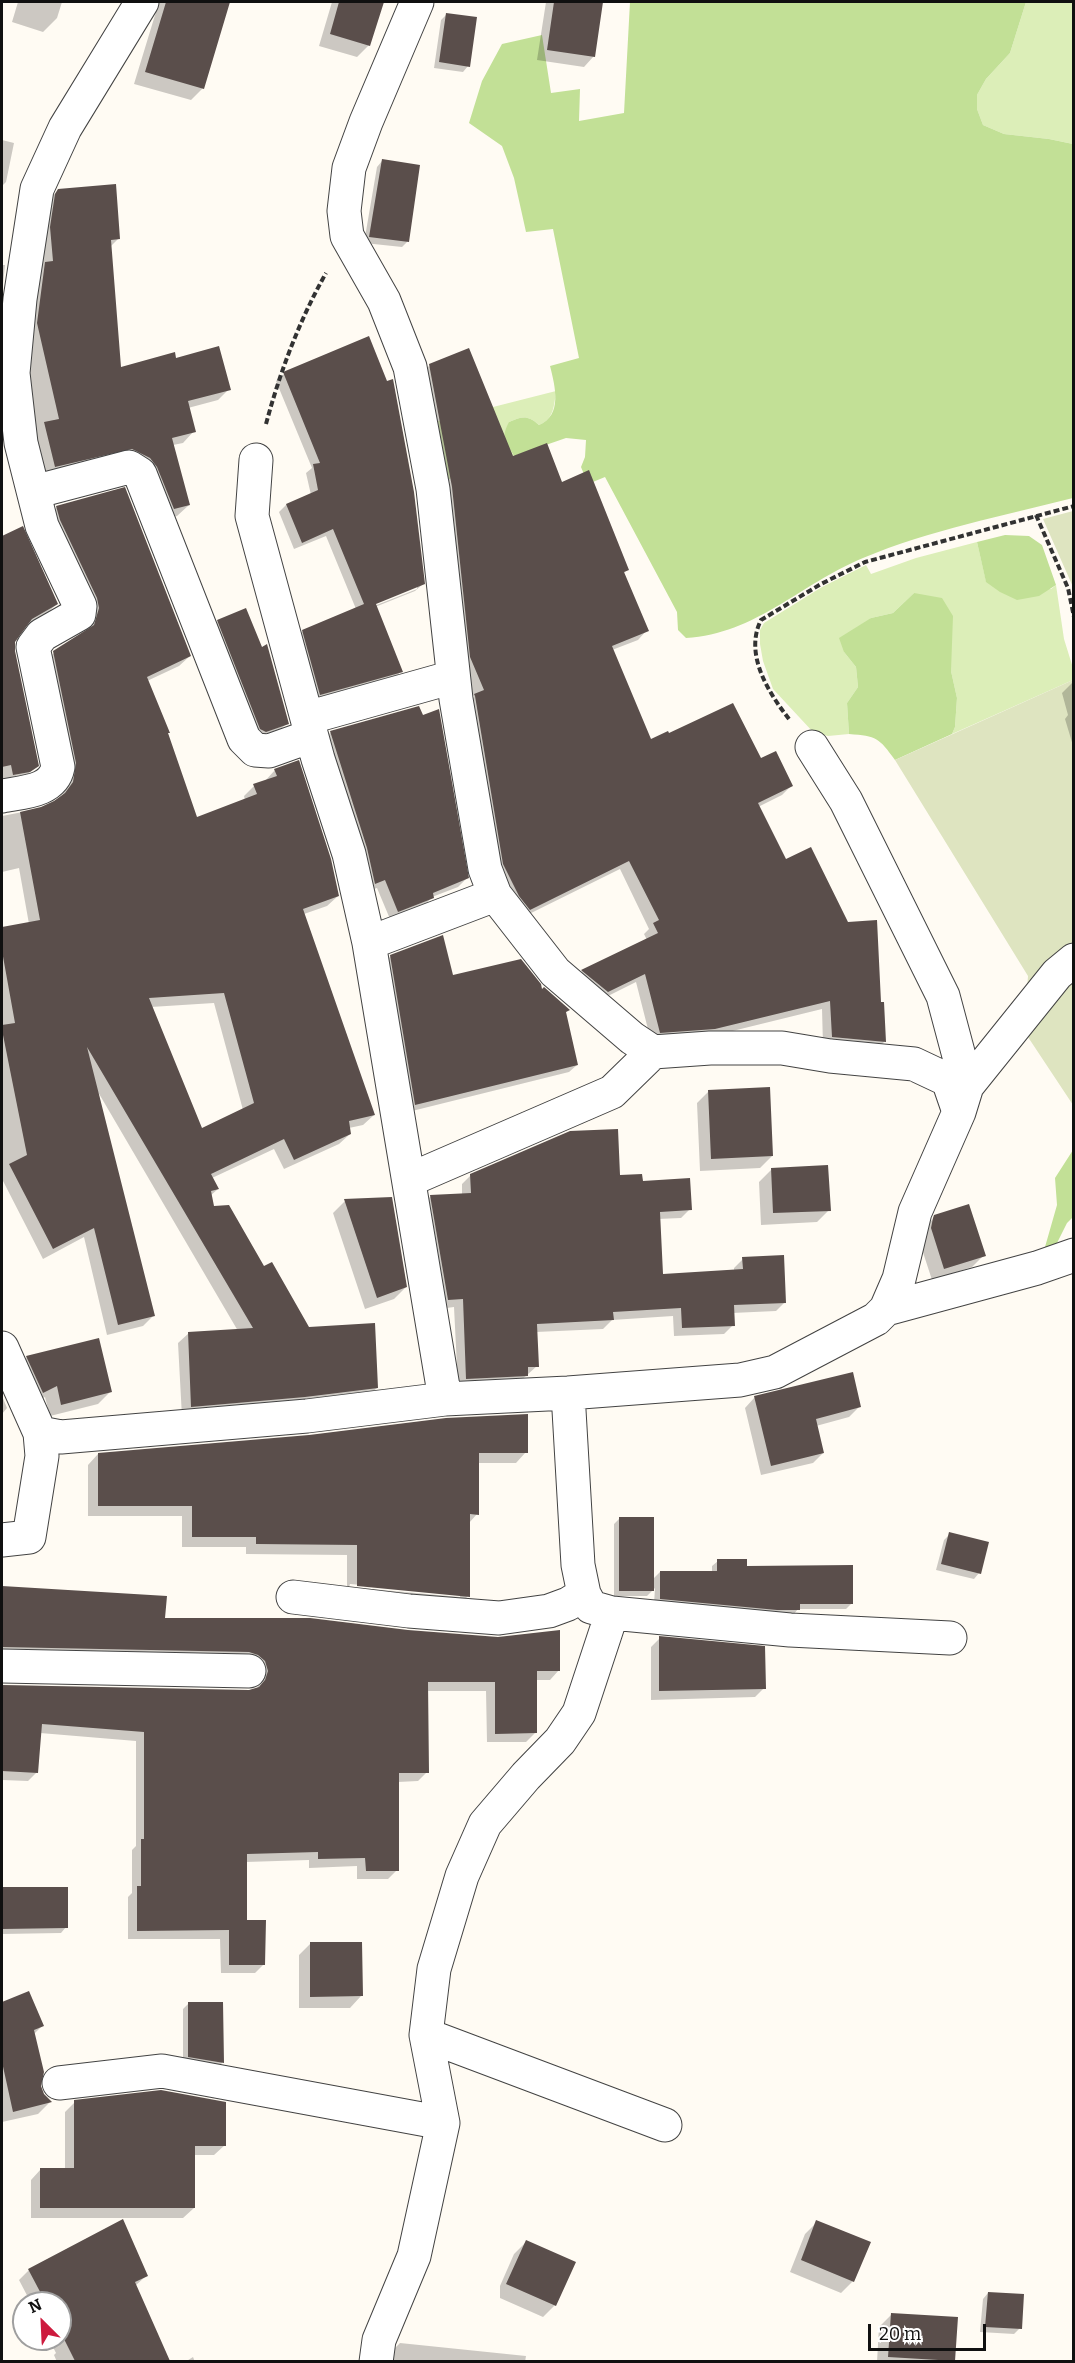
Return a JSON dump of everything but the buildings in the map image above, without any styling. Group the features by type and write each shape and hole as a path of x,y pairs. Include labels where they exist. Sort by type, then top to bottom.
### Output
{"street":[{"path":"2,796 36,789 50,782 56,775 58,767 33,647 42,635 79,614 80,606 42,526 21,442 9,333 37,189 65,128 142,2"},
{"path":"417,2 349,168 344,211 347,236 384,301 410,367 433,489 453,676 485,869 495,895 555,972 599,1012 653,1052 710,1048 782,1048 830,1056 914,1064 948,1080 963,1099"},
{"path":"256,460 252,516 309,727 349,854 369,943 444,1398"},
{"path":"34,492 129,467 140,474 244,739 255,750 269,751 309,727 453,676"},
{"path":"812,747 846,801 943,996 963,1099"},
{"path":"369,943 495,895"},
{"path":"40,1433 61,1437 307,1416 444,1398 568,1393 740,1380 775,1372 876,1319 886,1309 899,1279 915,1212 963,1099 1057,974 1074,960"},
{"path":"409,1180 612,1092 653,1052"},
{"path":"886,1309 1037,1268 1074,1255"},
{"path":"2,1348 40,1433 42,1456 28,1537 2,1540"},
{"path":"568,1393 578,1565 584,1594 591,1607 612,1613 790,1630 950,1638"},
{"path":"293,1597 409,1611 499,1618 549,1611 568,1604 584,1594"},
{"path":"376,2361 380,2340 414,2256 442,2123 426,2035 434,1969 462,1876 485,1824 560,1741 579,1713 612,1613"},
{"path":"2,1666 249,1671"},
{"path":"426,2035 665,2125"},
{"path":"59,2083 162,2071 442,2123"}],"path":[{"path":"256,460 276,387 307,306 347,236"},
{"path":"812,747 770,694 754,644 756,630 761,620 821,584 865,562 1074,506"},
{"path":"1036,515 1068,588 1074,617"}],"green space":[{"path":"630,2 1026,2 1010,53 986,79 977,95 977,109 983,125 1004,134 1073,144 1073,498 967,524 888,548 840,569 756,618 711,634 686,638 678,630 677,612 605,477 588,484 581,467 585,457 586,440 566,438 514,456 505,436 509,422 525,418 532,419 539,425 547,420 552,414 555,399 550,366 579,358 553,229 526,232 514,178 502,146 469,123 482,81 502,44 542,35 551,93 580,89 579,121 624,113"},
{"path":"1026,2 1073,2 1073,144 1004,134 983,125 977,109 977,95 986,79 1010,53"},
{"path":"556,391 552,411 544,422 539,425 532,419 525,418 509,422 510,449 514,456 444,481 438,421"},
{"path":"1074,511 1073,587 1043,519"},
{"path":"1005,535 1029,536 1042,545 1056,585 1039,596 1017,600 986,582 977,542"},
{"path":"977,542 986,581 1051,589 1056,585 1064,639 1073,668 1073,680 952,734 955,727 957,698 951,671 951,650 914,593 893,613 871,618 844,652 856,667 858,687 847,703 849,734 828,736 813,732 773,689 763,661 760,644 760,630 764,623 822,587 866,565 871,574 916,558"},
{"path":"914,593 942,598 953,616 951,671 957,698 955,727 952,734 895,760 881,743 872,737 849,734 847,703 858,687 856,667 844,652 839,638 871,618 893,613"},
{"path":"1073,680 1073,1105 1024,1031 1028,976 895,760"},
{"path":"1073,1150 1073,1217 1067,1223 1055,1247 1045,1247 1057,1205 1055,1178"}]}
